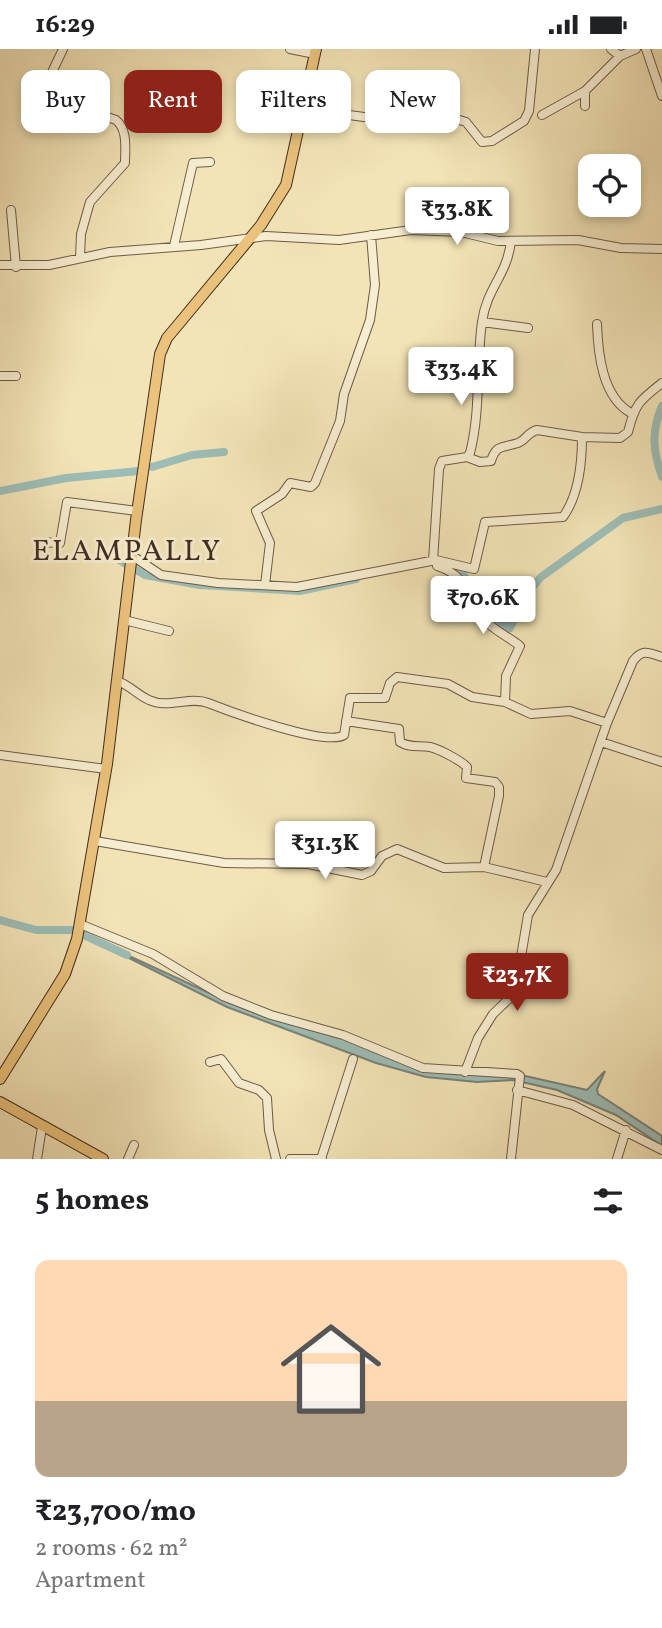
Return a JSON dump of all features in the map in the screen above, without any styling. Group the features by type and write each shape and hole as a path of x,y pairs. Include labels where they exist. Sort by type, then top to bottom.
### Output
{"main road":[{"path":"312,70 315,51"},
{"path":"0,1080 65,974 80,926 106,769 130,562 162,348 250,238 288,181 299,133"},
{"path":"0,1102 103,1159"}],"street":[{"path":"63,49 44,89 48,96 116,120 122,125 125,140 125,163 90,202 81,234 80,257"},
{"path":"290,49 315,51"},
{"path":"351,116 386,121 416,113 446,116 466,122 482,142 492,141 524,121 529,111 535,49"},
{"path":"611,49 620,56"},
{"path":"542,115 585,90 620,56 636,49"},
{"path":"646,49 662,96"},
{"path":"584,106 585,90"},
{"path":"174,246 193,163 210,162"},
{"path":"11,210 16,267"},
{"path":"0,265 49,265 80,257 266,236 339,240 411,230 461,232 511,241 578,240 621,249 662,249"},
{"path":"265,585 270,543 256,511 282,494 290,483 311,487 315,484 340,421 344,394 370,320 375,285 371,235"},
{"path":"467,457 474,439 482,322 488,292 509,259 511,241"},
{"path":"482,322 528,328"},
{"path":"597,324 601,363 612,394 619,406 631,413"},
{"path":"0,376 16,376"},
{"path":"435,562 442,461 467,457 480,462 491,461 494,450 501,445 519,443 537,429 582,437 620,438 628,432 631,413 639,401 662,383"},
{"path":"130,562 161,575 218,583 309,586 435,562 474,569 485,522 563,517 572,505 579,479 582,437"},
{"path":"40,542 60,543 67,502 137,511"},
{"path":"435,562 456,573 463,580 467,597 477,606 485,621 520,646 506,676 505,702"},
{"path":"124,620 169,631"},
{"path":"465,1072 478,1038 493,1014 515,993 528,915 556,870 607,723 639,653 646,651 662,657"},
{"path":"117,681 149,700 170,705 205,702 221,710 308,734 340,738 344,735 348,701 355,697 385,698 390,683 397,677 448,684 472,697 505,702 530,714 570,711 607,723"},
{"path":"346,721 400,729 400,743 432,747 462,762 467,767 466,778 495,782 499,787 499,796 484,867"},
{"path":"601,742 662,762"},
{"path":"0,755 106,769"},
{"path":"95,841 224,863 308,864 362,875 371,871 382,856 396,849 444,868 484,867 547,882"},
{"path":"80,926 153,954 223,996 259,1010 343,1035 423,1068 465,1072 519,1083 573,1105 662,1150"},
{"path":"210,1062 221,1059 239,1083 258,1090 267,1098 269,1130 276,1159"},
{"path":"290,1159 321,1159 353,1059"},
{"path":"511,1159 519,1083"},
{"path":"37,1159 42,1127"},
{"path":"617,1159 626,1131"},
{"path":"128,1159 134,1145"}],"water":[{"path":"73,930 220,998 335,1035 418,1068 521,1075 587,1090 605,1071 597,1089 598,1094 662,1136 662,1146 616,1115 557,1090 513,1080 477,1082 426,1077 376,1063 227,1007"}],"waterway":[{"path":"662,406 654,442 662,477"},
{"path":"152,467 192,455 224,452"},
{"path":"0,491 66,478 139,471"},
{"path":"445,565 464,575 481,606 510,628 524,597 541,577 623,518 662,509"},
{"path":"109,554 145,575 200,585 300,591 356,579"},
{"path":"0,920 36,930 73,930 127,955"}],"district":[{"name":"ELAMPALLY","path":"127,550"}]}
